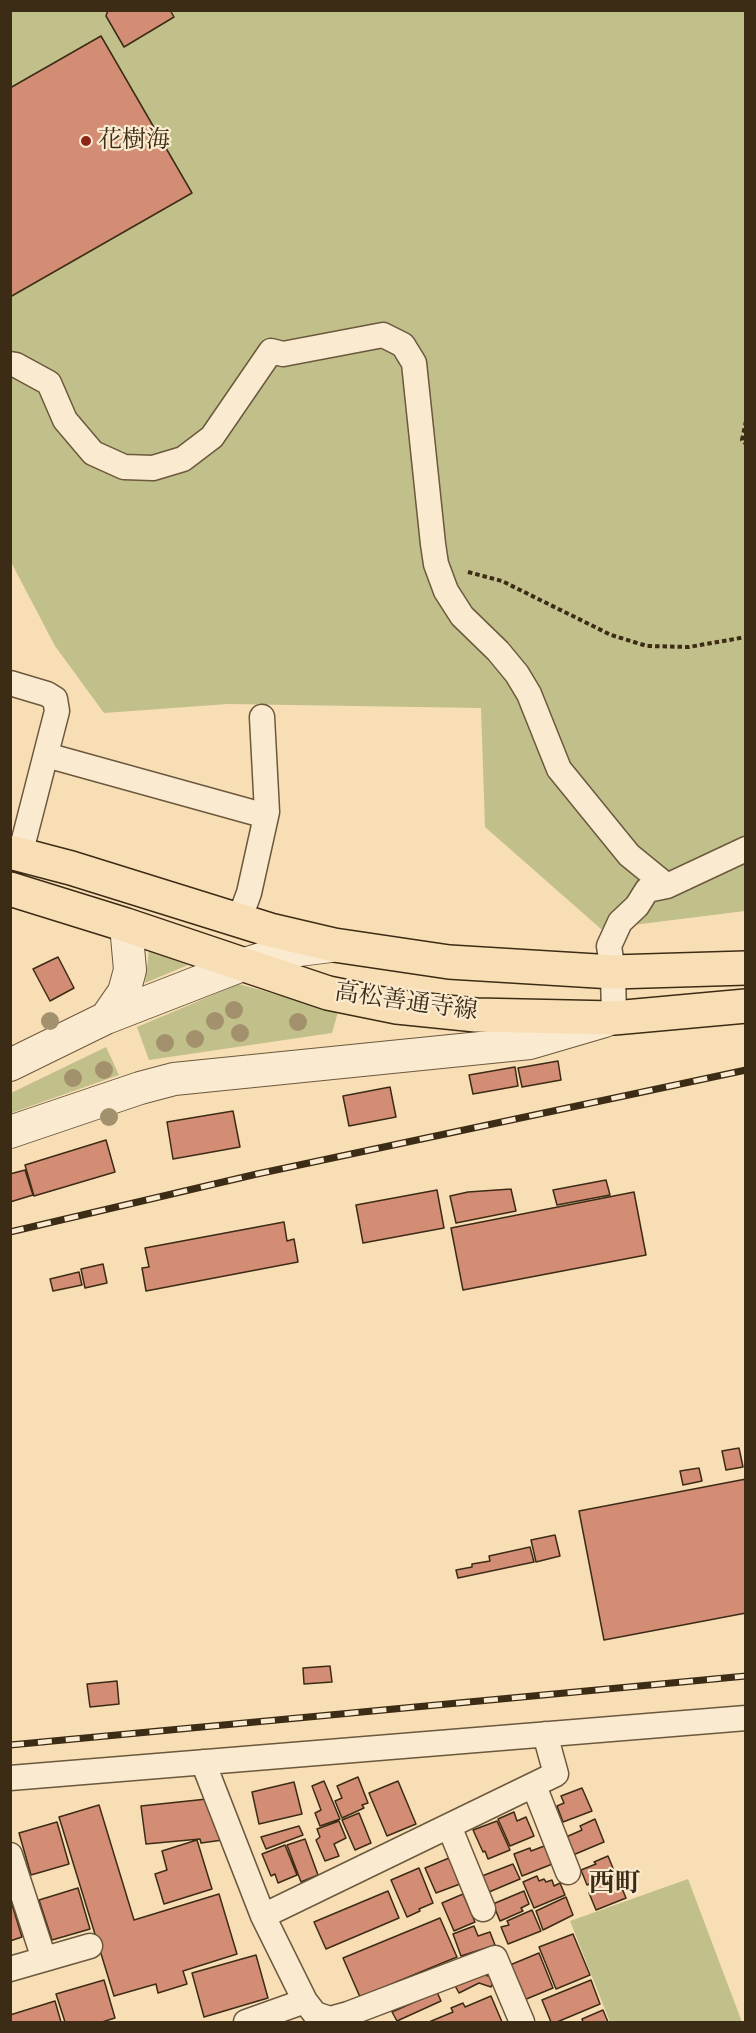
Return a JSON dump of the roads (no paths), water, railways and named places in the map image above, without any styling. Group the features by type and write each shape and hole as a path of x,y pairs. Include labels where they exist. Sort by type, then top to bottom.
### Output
{"main road":[{"name":"高松善通寺線","path":"15,854 71,868 239,920 334,945 449,962 613,972 746,968"},
{"name":"高松善通寺線","path":"10,890 126,925 328,993 397,1007 476,1015 614,1018 746,1006"}],"street":[{"path":"10,364 49,383 65,420 93,453 123,467 153,468 183,459 212,437 271,351 283,354 383,335 403,345 414,363 436,564 446,591 462,616 498,651 517,674 529,694 559,770 629,855 667,886"},
{"path":"10,683 47,694 55,699 57,711 46,755 15,854"},
{"path":"239,920 249,893 266,816 262,717"},
{"path":"46,755 266,816"},
{"path":"10,1132 140,1088 174,1079 530,1044 614,1018 613,972 609,946 620,922 637,906 647,890 667,886 746,849"},
{"path":"106,1018 124,992 130,970 126,925"},
{"path":"10,1065 106,1018 245,964 283,952 334,945"},
{"path":"10,1778 746,1718"},
{"path":"263,1916 555,1774 545,1734"},
{"path":"203,1762 263,1916 305,2001 315,2014 330,2019 348,2014 495,1958 522,2022"},
{"path":"534,1786 568,1872"},
{"path":"449,1826 483,1909"},
{"path":"10,1855 44,1959"},
{"path":"10,1969 90,1946"},
{"path":"246,2022 305,2001"}],"railway":[{"path":"10,1232 257,1174 746,1070"},
{"path":"10,1745 746,1676"}],"place":[{"name":"花樹海","path":"86,141"}],"district":[{"name":"西町","path":"615,1885"}]}
